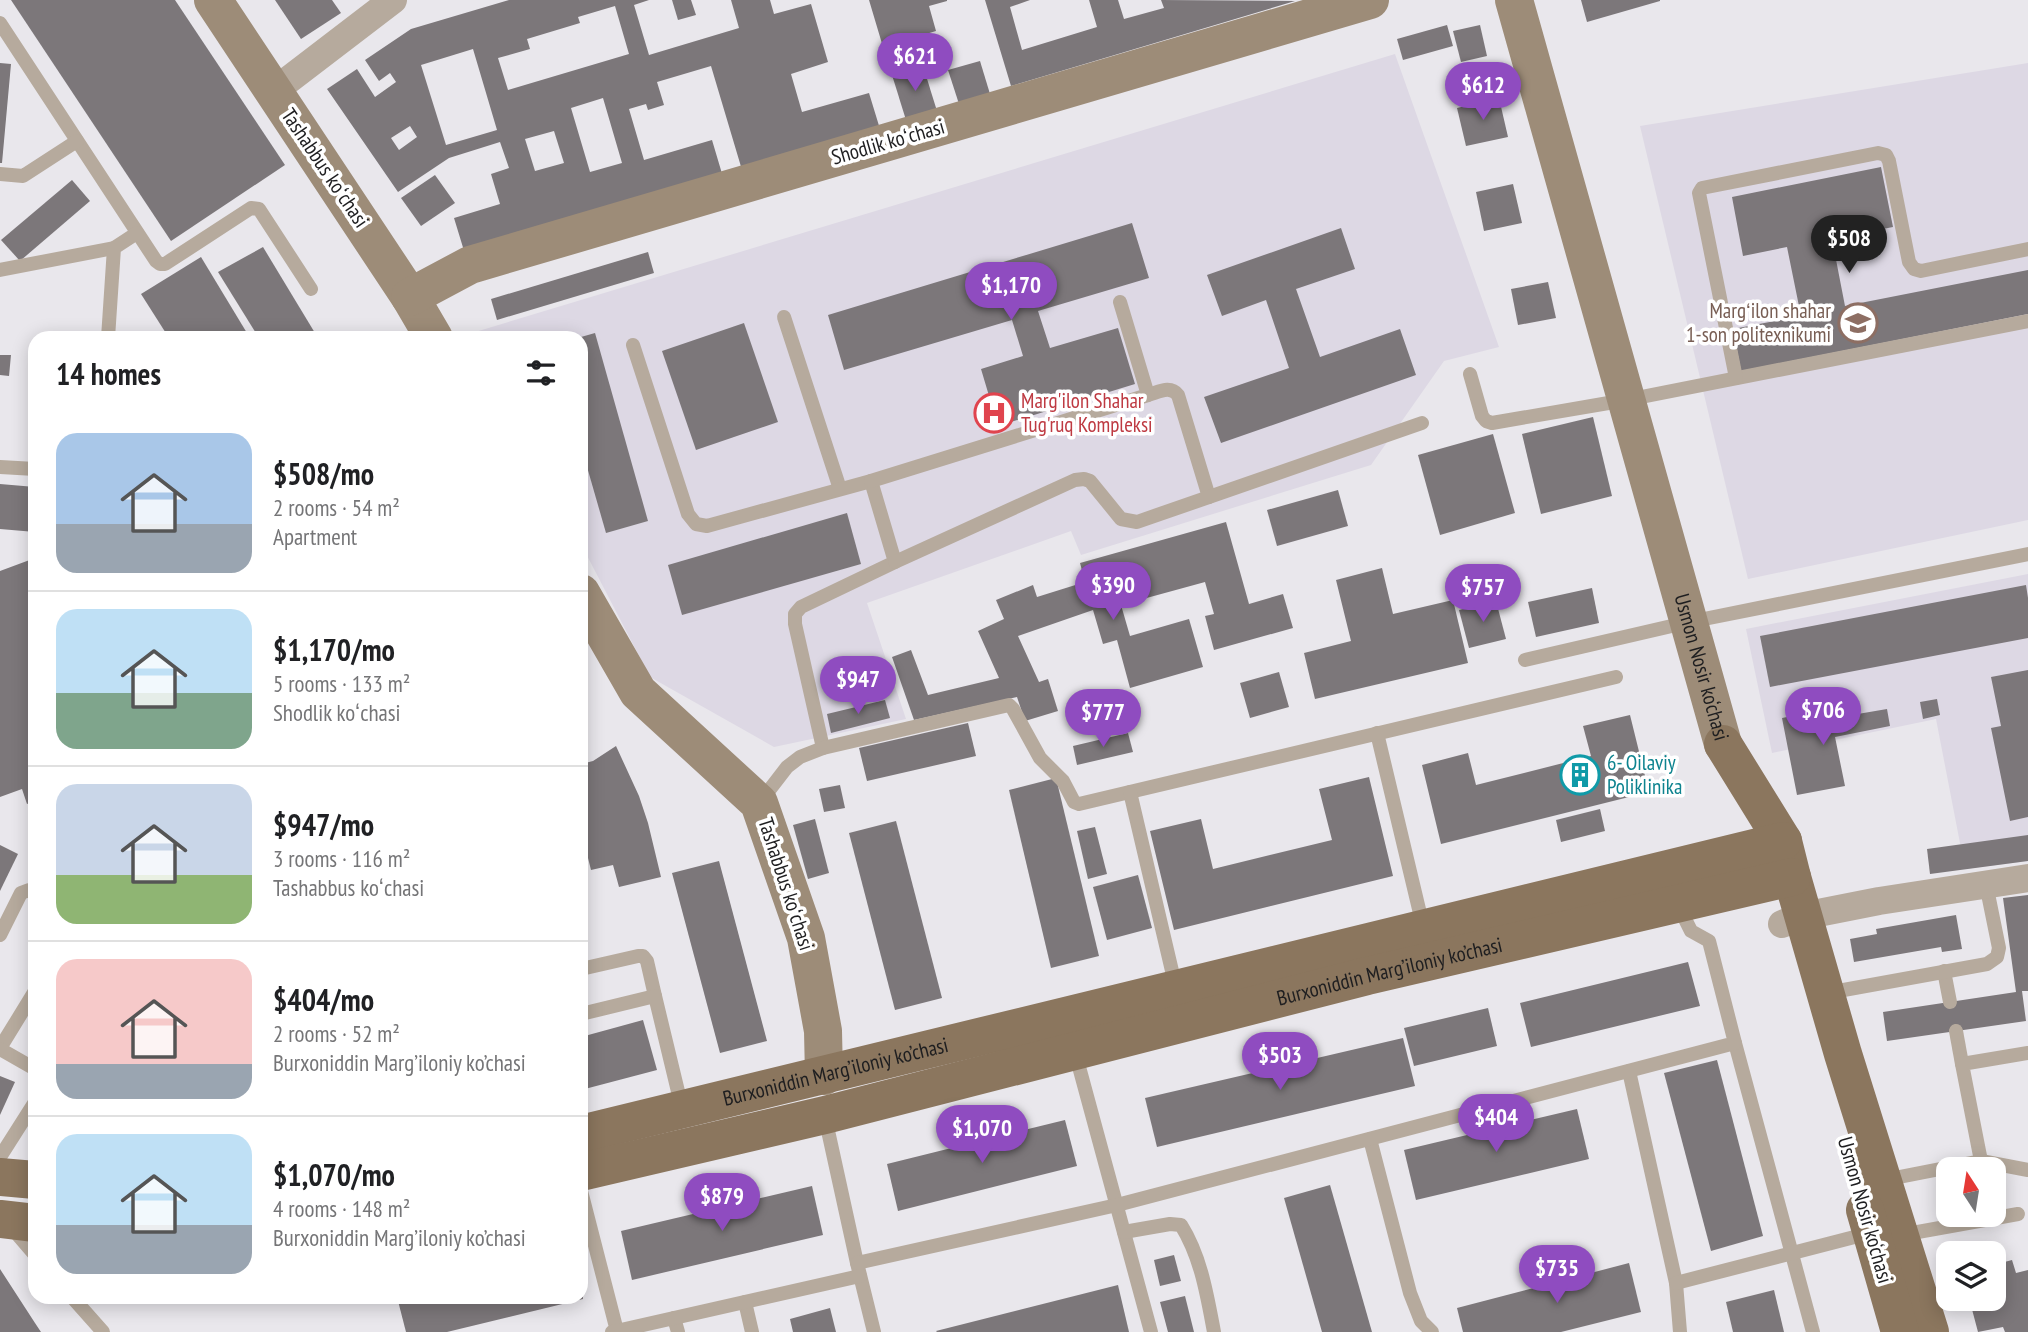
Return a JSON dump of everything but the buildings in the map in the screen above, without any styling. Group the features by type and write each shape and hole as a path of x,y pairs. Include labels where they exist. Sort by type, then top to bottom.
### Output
{"main road":[{"name":"Usmon Nosir ko‘chasi","path":"1723,744 1777,861 1886,1234 1930,1332"},
{"name":"Burxoniddin Marg’iloniy ko’chasi","path":"588,1132 1424,928 1777,861"},
{"name":"Burxoniddin Marg’iloniy ko’chasi","path":"588,1170 825,1115 1367,976 1676,903 1777,861"},
{"name":"Usmon Nosir ko‘chasi","path":"1793,920 1825,993 1883,1181 1886,1234 1900,1332"},
{"path":"824,1076 825,1115"},
{"path":"0,1177 28,1179"}],"street":[{"name":"Tashabbus koʻchasi","path":"213,0 411,297 430,331"},
{"path":"274,91 393,0"},
{"name":"Shodlik koʻchasi","path":"411,297 470,265 1370,0"},
{"name":"Usmon Nosir ko‘chasi","path":"1514,0 1723,744"},
{"name":"Tashabbus koʻchasi","path":"588,605 638,692 759,803 806,938 823,1031 824,1076"},
{"path":"1793,920 1879,901 2028,878"}],"lane":[{"path":"0,23 156,261 165,264 256,207 311,289"},
{"path":"0,174 23,176 77,141"},
{"path":"1736,378 1699,193 1702,188 1878,153 1885,155 1889,161 1909,262 1914,269 1921,271 2028,250"},
{"path":"0,270 114,248 137,233"},
{"path":"108,331 114,248"},
{"path":"1120,302 1148,395"},
{"path":"784,317 840,489"},
{"path":"1470,374 1482,416 1492,423 1626,400 2028,320"},
{"path":"633,345 688,514 696,524 707,526 871,481 1168,389 1174,390 1178,395 1209,497"},
{"path":"823,748 795,624 794,614 801,607 1075,480 1090,481 1121,519 1137,522 1422,422"},
{"path":"0,467 28,469"},
{"path":"871,481 895,562"},
{"path":"1524,660 1689,622 2028,554"},
{"path":"759,803 787,767 800,757 823,748 1009,705 1040,758 1063,782 1074,802 1079,804 1616,677"},
{"path":"1377,733 1424,928"},
{"path":"1130,792 1176,989"},
{"path":"1825,993 1986,964 1997,957 1999,948 1986,884"},
{"path":"0,935 21,892 28,891"},
{"path":"1676,903 1691,931 1709,941 1813,1332"},
{"path":"588,968 638,956 643,956 647,961 682,1110"},
{"path":"1944,971 1950,1002"},
{"path":"588,1012 655,996"},
{"path":"28,1002 0,1048 28,1065"},
{"path":"1956,1031 1980,1157"},
{"path":"588,1221 614,1331 676,1325 858,1270 1117,1205 1735,1042"},
{"path":"1075,1051 1151,1332"},
{"path":"1962,1064 2028,1053"},
{"path":"1629,1071 1676,1283 1680,1332"},
{"path":"0,1157 28,1113"},
{"path":"825,1115 874,1332"},
{"path":"1370,1139 1410,1293 1421,1321 1432,1332"},
{"path":"2006,1166 2028,1170"},
{"path":"1883,1181 1936,1170"},
{"path":"1676,1283 1792,1253 1886,1234 2018,1214"},
{"path":"13,1221 28,1244"},
{"path":"1124,1232 1170,1224 1181,1225 1196,1255 1214,1332"},
{"path":"745,1302 752,1332"},
{"path":"78,1304 103,1332"}],"shaded area":[{"name":"Marg'ilon Shahar Tug'ruq Kompleksi","path":"1395,54 1499,347 1444,361 1371,465 1081,555 1071,531 867,603 906,719 774,747 650,677 588,557 588,331 479,331"},
{"name":"Margʻilon shahar 1-son politexnikumi","path":"2028,63 2028,520 1748,579 1640,126"},
{"path":"2028,574 2028,861 1965,869 1936,719 1772,753 1746,629"}],"place":[{"name":"Margʻilon shahar 1-son politexnikumi","path":"1858,323"},
{"name":"Marg'ilon Shahar Tug'ruq Kompleksi","path":"994,413"},
{"name":"6- Oilaviy Poliklinika","path":"1580,775"}]}
